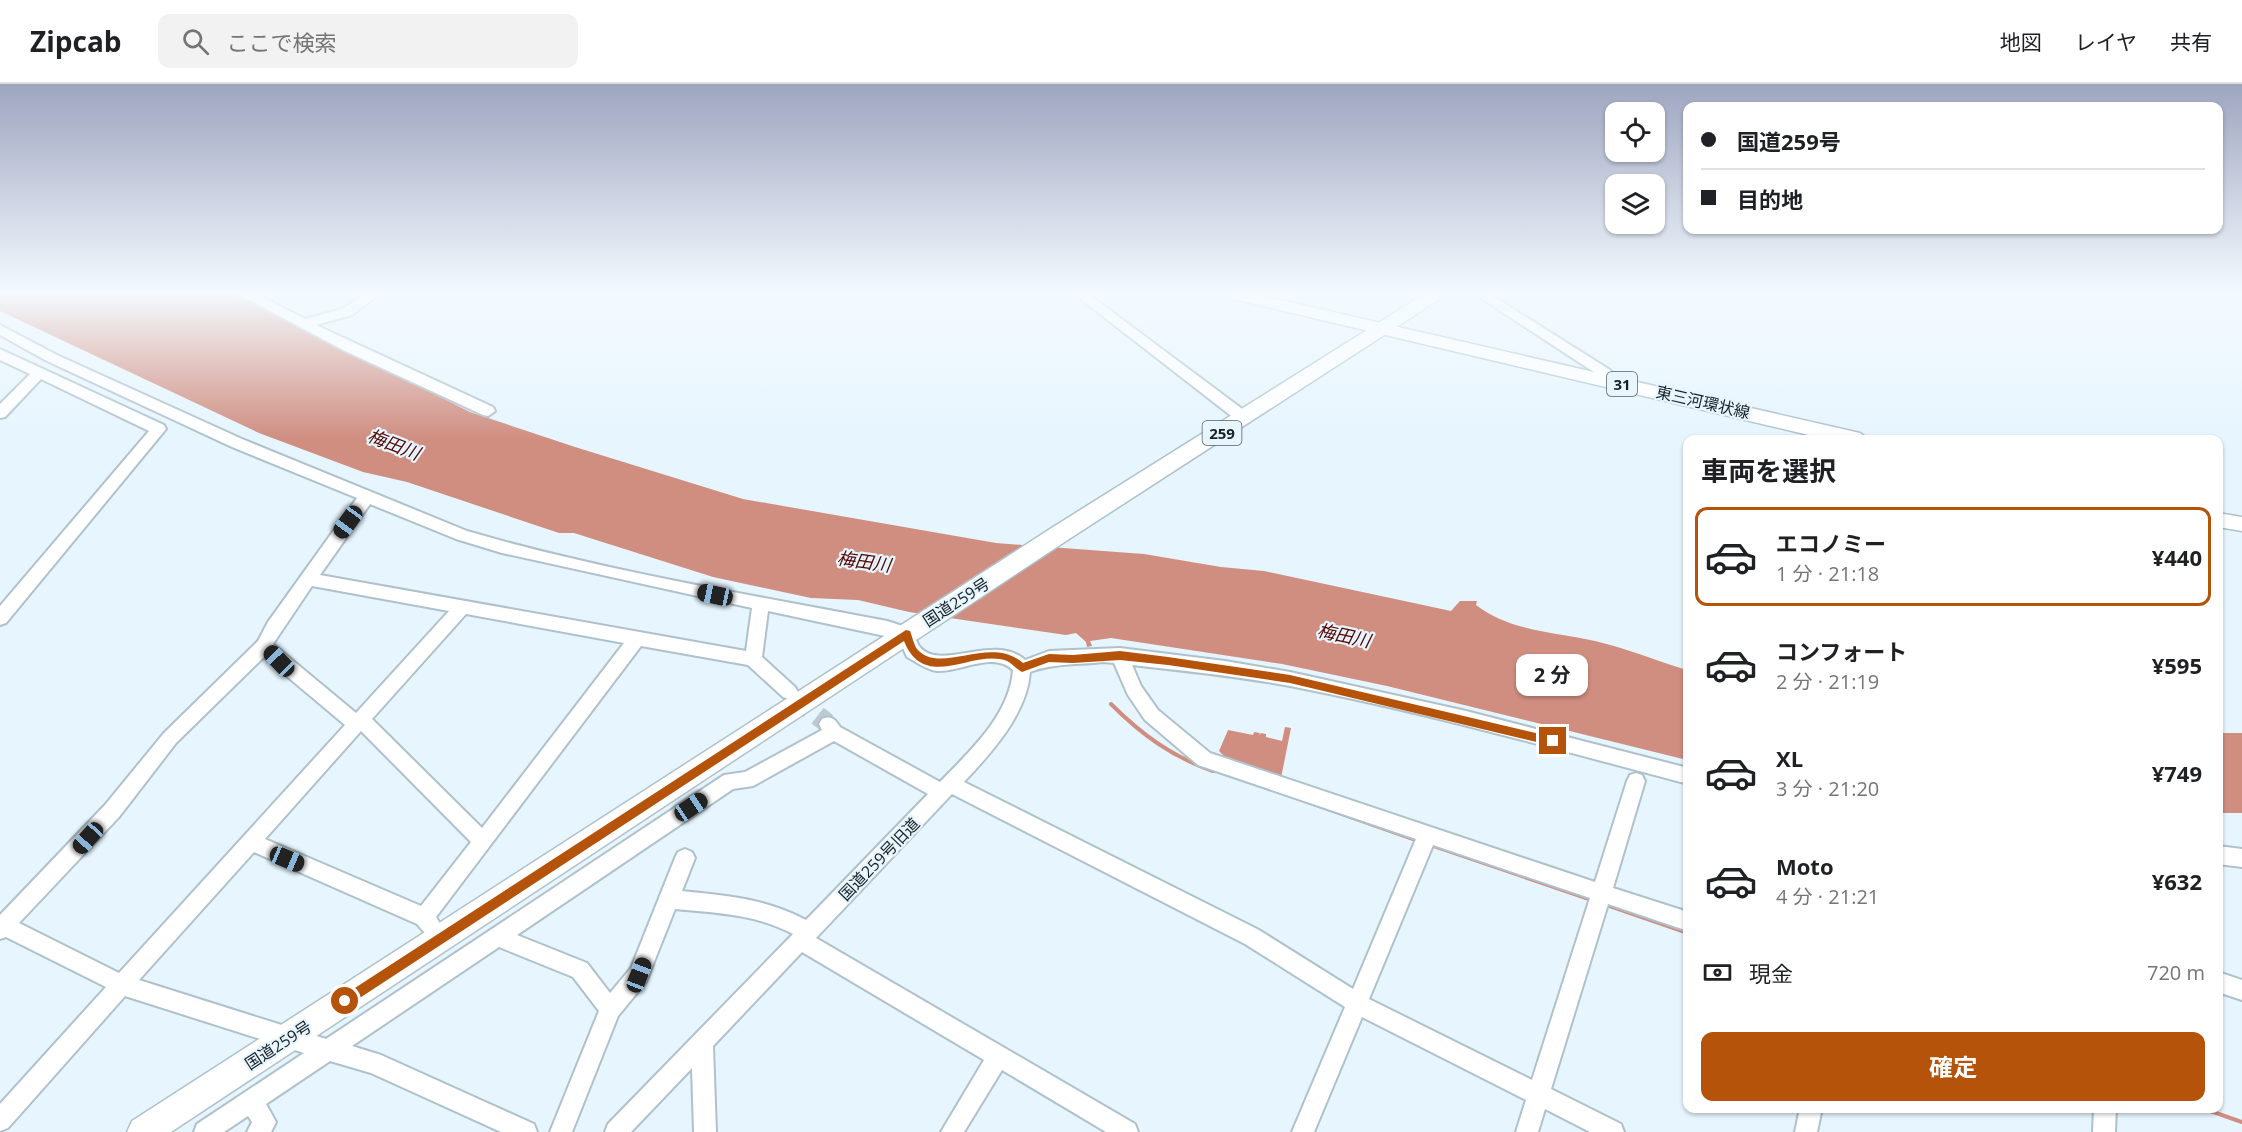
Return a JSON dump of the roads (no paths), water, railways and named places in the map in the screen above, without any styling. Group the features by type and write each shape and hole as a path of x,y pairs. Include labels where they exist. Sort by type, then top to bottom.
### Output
{"highway":[{"name":"国道259号","path":"143,1132 1058,535 1362,342"}],"main road":[{"name":"東三河環状線","path":"1443,342 1839,435"},
{"path":"2223,521 2242,524"}],"street":[{"path":"24,342 52,358 111,383 237,443 462,535 502,547 761,604 887,628 906,634 914,652 936,664 993,655 1010,657 1022,668 1049,658 1120,656 1290,679 1466,718 1683,775"},
{"path":"339,342 488,411"},
{"path":"1144,342 1244,418"},
{"path":"1557,342 1605,374 1610,381"},
{"path":"0,354 159,429 0,618"},
{"path":"0,413 40,372"},
{"path":"367,496 274,627 264,646 170,738 112,811 1,927 123,985 325,1050 373,1063 526,1132"},
{"path":"308,579 753,658 789,692"},
{"path":"753,658 761,604"},
{"path":"0,1120 462,607"},
{"path":"424,917 637,638"},
{"path":"264,646 356,723 367,725 483,841"},
{"path":"1120,656 1129,685 1148,713 1204,759 1426,840 1601,900 1683,921"},
{"name":"国道259号旧道","path":"616,1132 972,760 1013,705 1022,683 1022,668"},
{"path":"205,1132 730,781 747,780 830,728 946,788 1252,937 1358,1004 1613,1132"},
{"path":"1527,1132 1601,900 1636,781"},
{"path":"638,810 652,834"},
{"path":"1303,1132 1426,840"},
{"path":"250,841 424,917 442,938"},
{"path":"2223,856 2242,858"},
{"path":"561,1132 610,1009 639,975 685,858"},
{"path":"669,899 749,907 779,916 805,936 998,1057 1127,1132"},
{"path":"498,937 580,970 610,1009"},
{"path":"2223,984 2242,990"},
{"path":"702,1043 705,1132"},
{"path":"952,1132 998,1057"},
{"path":"251,1102 265,1122 258,1132"},
{"path":"1806,1132 1810,1113"},
{"path":"2104,1132 2106,1113"}],"water":[{"name":"梅田川","path":"66,342 332,342 470,412 743,499 996,543 1144,554 1221,567 1264,571 1451,611 1460,601 1477,601 1476,605 1489,614 1518,625 1607,644 1683,669 1683,759 1387,686 1282,664 1111,638 1090,641 1092,646 1087,647 1086,642 1076,633 1066,635 909,612 858,600 811,598 713,577 574,533 559,533 407,482 363,472 259,433"},
{"path":"1285,727 1291,728 1281,778 1229,761 1219,751 1228,730 1253,735 1254,732 1260,733 1259,736 1261,733 1266,734 1266,737 1282,741"},
{"path":"2223,733 2242,733 2242,813 2223,813"}],"waterway":[{"path":"1111,704 1158,744 1184,759 1213,771"},
{"path":"1214,769 1419,841"},
{"path":"1431,845 1592,900"},
{"path":"1604,904 1683,931"},
{"path":"2216,1113 2242,1122"}],"tunnel":[{"path":"794,697 827,723"}]}
